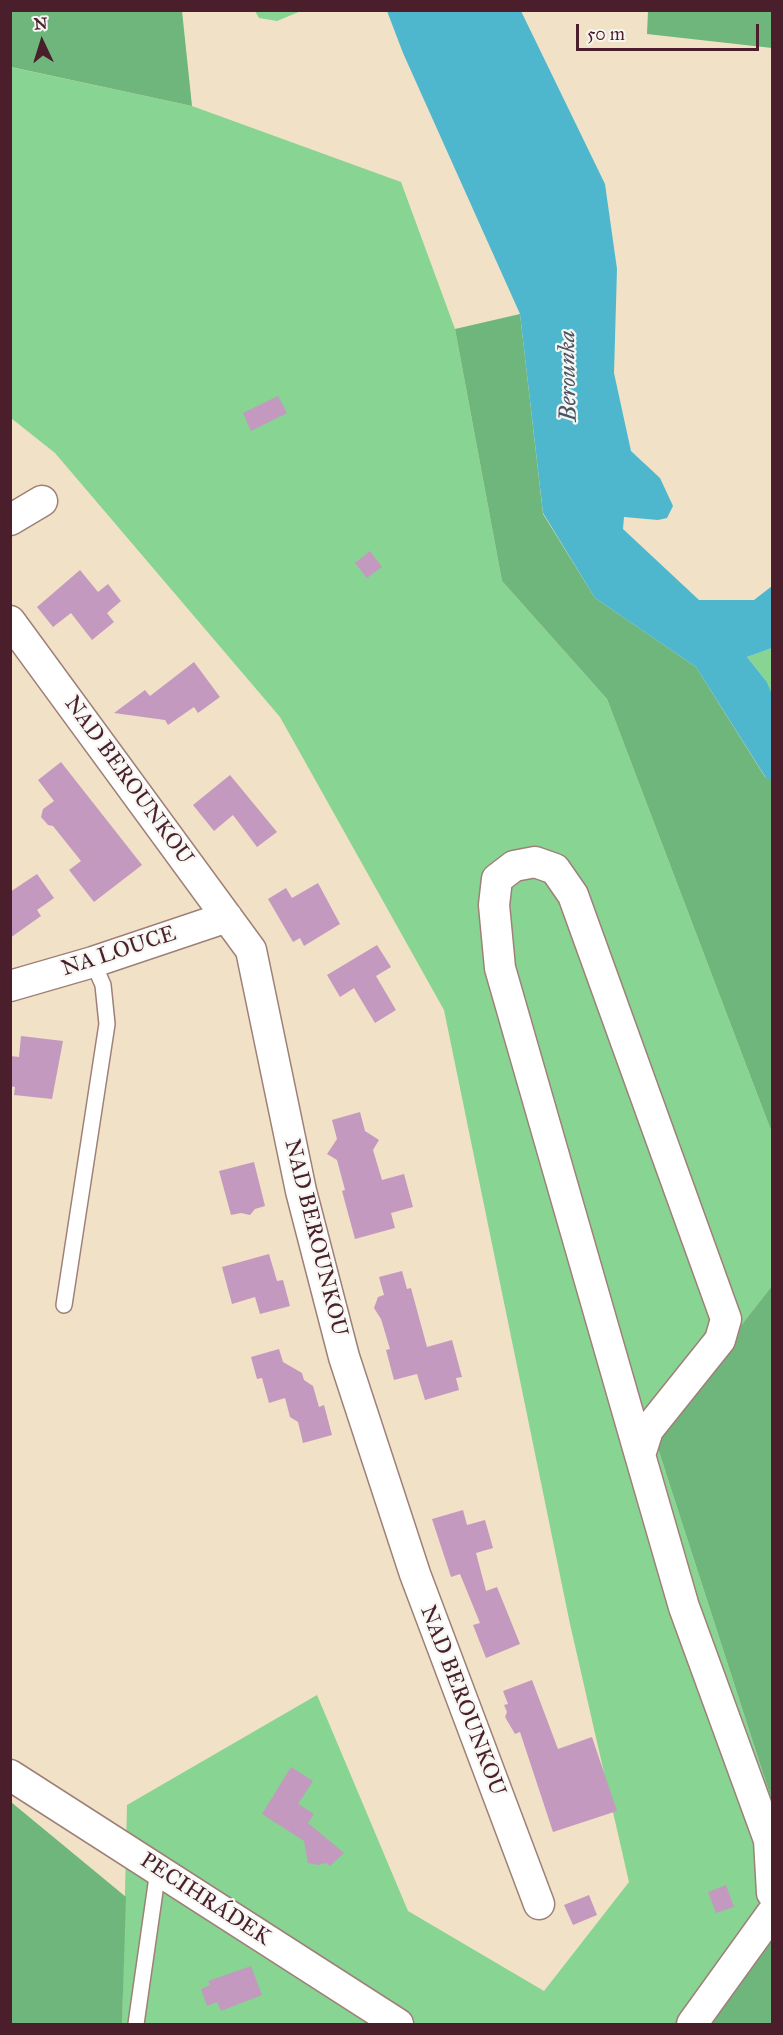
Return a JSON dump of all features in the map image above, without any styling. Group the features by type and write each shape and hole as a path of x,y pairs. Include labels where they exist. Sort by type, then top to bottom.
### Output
{"street":[{"path":"10,520 42,501"},
{"name":"NAD BEROUNKOU","path":"10,621 252,950 301,1191 344,1357 415,1574 538,1904"},
{"path":"640,1455 648,1430 720,1340 726,1319 573,895 555,869 535,862 514,866 497,879 494,906 500,968 640,1455 684,1607 769,1840 772,1893"},
{"name":"NA LOUCE","path":"10,986 93,962 227,917"},
{"name":"PECIHRÁDEK","path":"10,1775 398,2025"},
{"path":"692,2025 772,1913"}],"lane":[{"path":"64,1305 106,1024 103,985 93,962"},
{"path":"136,2025 158,1869"}],"green space":[{"path":"11,10 182,11 192,106 11,67"},
{"path":"255,11 301,11 277,21 259,18"},
{"path":"648,11 772,11 772,48 647,34"},
{"path":"10,67 192,106 401,182 455,329 502,581 607,699 772,1133 772,1286 654,1436 772,1801 772,1909 688,2024 122,2024 127,1805 317,1695 408,1911 544,1991 629,1882 570,1624 444,1010 280,717 55,453 11,418"},
{"path":"520,314 543,514 595,598 696,667 765,777 772,780 772,1133 607,699 502,581 455,329"},
{"path":"772,648 772,694 767,682 747,657"},
{"path":"772,1286 772,1801 654,1436"},
{"path":"11,1802 126,1897 122,2024 11,2024"},
{"path":"772,1909 772,2024 688,2024"}],"water":[{"name":"Berounka","path":"387,11 521,11 605,184 617,269 614,373 631,451 660,478 673,506 667,518 658,520 624,517 623,529 699,600 754,600 772,586 772,648 747,657 767,682 772,694 772,780 766,778 696,667 595,598 543,513 520,314 403,53"}],"building":[{"path":"278,396 287,413 251,431 243,413"},
{"path":"370,551 382,567 367,578 355,563"},
{"path":"80,570 98,592 108,584 121,601 107,613 114,622 92,640 71,613 53,627 37,607"},
{"path":"194,662 220,697 198,713 194,707 168,725 165,720 114,713 145,690 150,696"},
{"path":"61,762 142,865 94,902 69,870 81,861 53,826 48,825 41,817 43,809 54,801 38,780"},
{"path":"230,775 277,832 257,847 233,815 214,831 193,805"},
{"path":"37,874 54,898 37,910 41,916 10,938 10,892"},
{"path":"318,883 340,924 304,946 300,938 293,942 268,899 286,888 292,898"},
{"path":"377,945 391,967 376,976 396,1010 375,1023 354,988 340,997 327,975"},
{"path":"21,1036 63,1041 52,1099 14,1095 15,1087 10,1086 10,1056 19,1057"},
{"path":"360,1112 365,1131 379,1140 373,1150 382,1180 404,1174 413,1207 391,1213 395,1228 355,1239 342,1191 345,1190 337,1160 327,1154 337,1139 332,1120"},
{"path":"254,1162 265,1206 255,1209 250,1215 241,1213 231,1215 219,1171"},
{"path":"269,1254 277,1281 283,1280 290,1306 260,1314 255,1297 232,1304 222,1267"},
{"path":"402,1271 407,1289 411,1288 427,1347 452,1340 462,1377 456,1378 459,1390 425,1400 417,1374 394,1380 386,1350 390,1349 381,1319 374,1308 378,1297 384,1295 379,1277"},
{"path":"279,1349 283,1362 302,1373 304,1380 313,1386 319,1407 324,1405 332,1435 303,1443 298,1422 290,1417 285,1398 269,1403 262,1378 257,1379 251,1357"},
{"path":"463,1510 467,1525 485,1520 493,1548 476,1553 486,1591 497,1587 520,1644 486,1658 473,1625 480,1623 460,1574 451,1577 432,1519"},
{"path":"532,1680 558,1749 592,1737 617,1811 553,1832 520,1732 515,1734 505,1717 507,1712 504,1705 508,1704 503,1691"},
{"path":"291,1767 313,1781 298,1804 314,1814 308,1823 344,1853 330,1866 326,1863 318,1865 308,1863 304,1841 262,1814"},
{"path":"726,1885 734,1907 716,1913 708,1892"},
{"path":"589,1895 597,1915 573,1925 564,1905"},
{"path":"251,1966 262,1995 221,2011 217,2002 207,2006 201,1989 210,1985 208,1981"}]}
